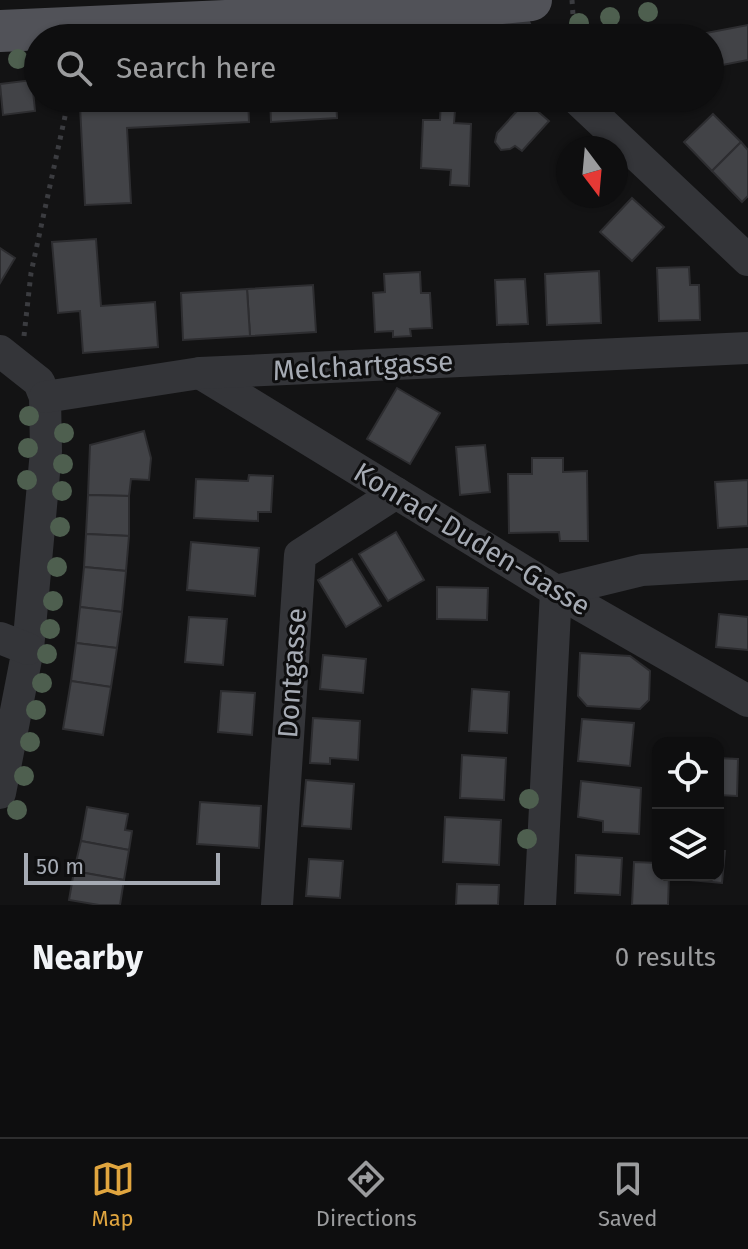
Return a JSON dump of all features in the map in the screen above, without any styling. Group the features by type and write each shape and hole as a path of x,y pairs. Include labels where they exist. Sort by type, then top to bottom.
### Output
{"main road":[{"path":"158,24 519,14"},
{"path":"0,31 24,30"}],"street":[{"path":"591,112 748,260"},
{"name":"Melchartgasse","path":"45,397 200,373 748,348"},
{"path":"0,793 14,644 46,451 45,397 39,382 10,358"},
{"name":"Konrad-Duden-Gasse","path":"200,373 556,591 748,701"},
{"name":"Dontgasse","path":"277,905 300,555 396,493"},
{"path":"540,905 556,591 642,570 748,564"}],"path":[{"path":"572,0 574,24"},
{"path":"10,358 66,112"}],"building":[{"path":"748,25 748,60 724,65 724,30"},
{"path":"24,81 24,112 27,112 3,115 0,84"},
{"path":"80,112 249,112 249,122 127,128 131,203 85,205"},
{"path":"271,112 337,112 337,118 271,122"},
{"path":"440,112 455,112 454,123 471,124 469,186 450,185 451,170 421,168 423,120 440,120"},
{"path":"516,112 539,112 549,121 522,151 515,146 501,150 495,142 497,133"},
{"path":"713,114 741,142 712,171 684,142"},
{"path":"741,142 748,150 748,196 742,202 712,171"},
{"path":"632,198 664,227 632,261 600,232 623,208 628,208"},
{"path":"96,239 101,306 155,302 158,347 83,353 80,311 58,313 52,242"},
{"path":"0,248 15,258 0,283"},
{"path":"689,267 690,285 699,285 700,320 659,321 657,268"},
{"path":"599,271 601,323 547,325 545,274"},
{"path":"420,272 421,293 430,293 432,328 410,329 411,336 393,337 393,331 375,332 373,293 385,292 384,274"},
{"path":"525,279 528,324 497,325 495,280"},
{"path":"313,285 316,332 250,336 247,289"},
{"path":"247,289 250,336 183,340 181,293"},
{"path":"397,388 440,413 410,464 367,439"},
{"path":"144,431 151,458 149,480 131,479 129,496 88,495 90,445"},
{"path":"485,445 490,492 460,495 456,447"},
{"path":"532,458 563,458 563,472 587,471 588,541 560,541 559,532 509,533 508,474 532,474"},
{"path":"249,475 273,476 271,512 258,512 258,521 194,518 196,479 248,481"},
{"path":"748,480 748,526 718,528 715,482"},
{"path":"88,495 129,496 129,536 86,534"},
{"path":"396,532 424,580 388,601 359,554"},
{"path":"86,534 129,536 126,571 84,567"},
{"path":"191,542 259,548 255,596 187,590"},
{"path":"352,559 381,606 346,627 318,580"},
{"path":"84,567 126,571 122,612 80,607"},
{"path":"437,587 488,588 487,620 437,619"},
{"path":"80,607 122,612 117,648 76,643"},
{"path":"719,614 748,617 748,650 716,647"},
{"path":"189,617 227,619 223,665 185,662"},
{"path":"76,643 117,648 111,687 71,681"},
{"path":"580,653 630,656 650,671 649,700 640,709 587,706 578,696"},
{"path":"323,655 366,659 363,693 320,689"},
{"path":"71,681 111,687 103,735 63,729"},
{"path":"472,689 509,692 507,733 469,731"},
{"path":"221,691 255,693 252,735 218,732"},
{"path":"313,718 360,721 358,760 330,758 330,764 310,763"},
{"path":"582,719 634,723 630,766 578,761"},
{"path":"462,755 506,758 504,800 460,798"},
{"path":"724,758 738,759 737,796 724,795"},
{"path":"306,780 354,784 351,829 302,826"},
{"path":"581,781 641,788 639,834 603,832 603,821 578,817"},
{"path":"200,802 261,806 259,848 197,844"},
{"path":"87,807 128,814 125,830 132,831 129,850 81,841"},
{"path":"445,817 501,820 499,865 443,862"},
{"path":"81,841 129,850 124,880 74,871"},
{"path":"576,855 622,858 620,895 575,893"},
{"path":"309,859 343,861 340,898 306,896"},
{"path":"634,862 652,863 652,881 669,881 668,905 632,905"},
{"path":"74,871 124,880 120,905 69,900"},
{"path":"457,884 499,885 498,905 456,905"}]}
